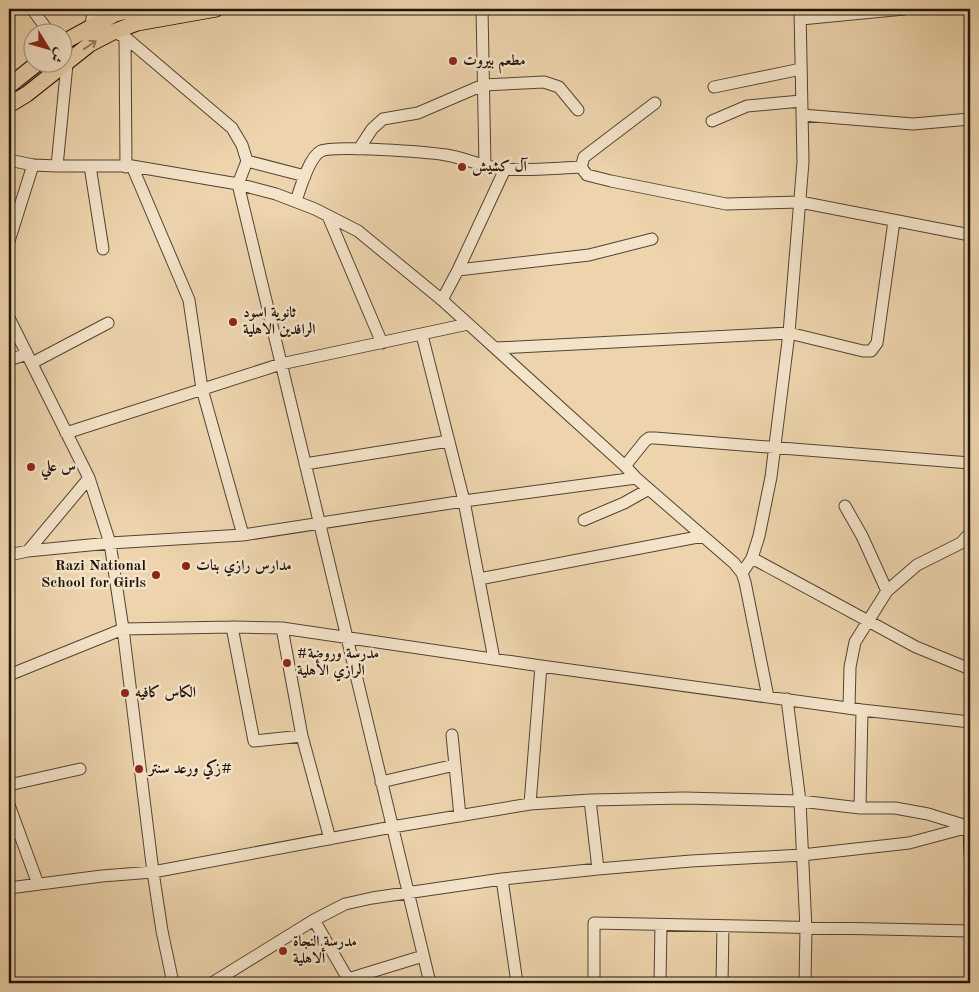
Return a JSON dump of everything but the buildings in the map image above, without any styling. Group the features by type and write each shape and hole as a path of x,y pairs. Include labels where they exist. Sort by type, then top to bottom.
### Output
{"main road":[{"path":"72,38 115,14 136,9"},
{"path":"72,60 90,44 119,35 137,23 216,9"},
{"path":"9,86 26,72"},
{"path":"9,105 56,72"}],"street":[{"path":"32,9 42,22"},
{"path":"91,26 93,9"},
{"path":"482,9 485,166"},
{"path":"742,573 752,558 760,536 771,477 789,333 803,162 801,14 904,9"},
{"path":"119,35 232,128 242,145 247,161 238,184 430,983"},
{"path":"119,35 129,167 189,300 202,389 243,535"},
{"path":"714,86 801,69"},
{"path":"56,166 66,72"},
{"path":"359,149 372,129 383,119 418,113 483,85 544,82 560,87 578,110"},
{"path":"712,121 747,106 801,101"},
{"path":"581,167 584,157 655,103"},
{"path":"802,114 913,124 970,119"},
{"path":"296,201 313,158 324,150 359,149 446,155 485,166 504,169 581,167"},
{"path":"9,160 33,165 129,167 238,184 296,201 358,232 442,300 636,478 734,563 742,573 768,697"},
{"path":"247,161 305,176"},
{"path":"9,242 33,165"},
{"path":"90,166 104,249"},
{"path":"581,167 587,175 610,181 726,204 800,202 970,236"},
{"path":"442,300 458,270 504,169"},
{"path":"328,216 382,343"},
{"path":"496,348 789,333 863,351 871,351 877,343 894,221"},
{"path":"458,270 589,254 652,239"},
{"path":"9,318 89,478 110,543 123,630 153,872 173,983"},
{"path":"9,360 30,358 108,323"},
{"path":"66,433 281,364 468,324"},
{"path":"422,335 464,500 494,659"},
{"path":"625,466 649,438 970,463"},
{"path":"305,464 449,441"},
{"path":"28,551 89,478"},
{"path":"9,555 28,551 110,543 243,535 464,500 636,478"},
{"path":"584,520 624,503 649,489"},
{"path":"845,506 862,536 887,591"},
{"path":"849,708 850,666 856,642 887,591 917,565 961,543 970,533"},
{"path":"479,579 703,536"},
{"path":"752,558 916,647 970,669"},
{"path":"232,627 254,741 302,736"},
{"path":"9,675 123,630 232,627 282,628 862,710 970,722"},
{"path":"282,628 302,736 330,839"},
{"path":"530,804 541,666"},
{"path":"787,699 800,801 806,929 805,983"},
{"path":"860,808 862,710"},
{"path":"452,735 460,816"},
{"path":"381,782 455,765"},
{"path":"9,786 80,769"},
{"path":"9,888 102,876 153,872 530,804 590,800 684,798 800,801 860,808 895,808 928,814 970,827"},
{"path":"590,800 598,869"},
{"path":"9,806 38,884"},
{"path":"212,983 314,920 346,904 408,892 502,879 691,861 802,855 910,844 970,827"},
{"path":"970,827 970,855"},
{"path":"502,879 517,983"},
{"path":"314,920 344,981 423,956"},
{"path":"594,983 594,923 970,931"},
{"path":"660,983 661,925"},
{"path":"722,983 723,926"}],"place":[{"name":"مطعم بيروت","path":"453,61"},
{"name":"آل كشيش","path":"462,167"},
{"name":"ثانوية اسود الرافدين الاهلية","path":"233,322"},
{"name":"س علي","path":"31,467"},
{"name":"مدارس رازي بنات","path":"186,566"},
{"name":"Razi National School for Girls","path":"156,575"},
{"name":"#مدرسة وروضة الرازي الأهلية","path":"287,663"},
{"name":"الكاس كافيه","path":"125,693"},
{"name":"زكي ورعد سنتر#","path":"139,769"},
{"name":"مدرسة النجاة ألاهلية","path":"283,951"}]}
